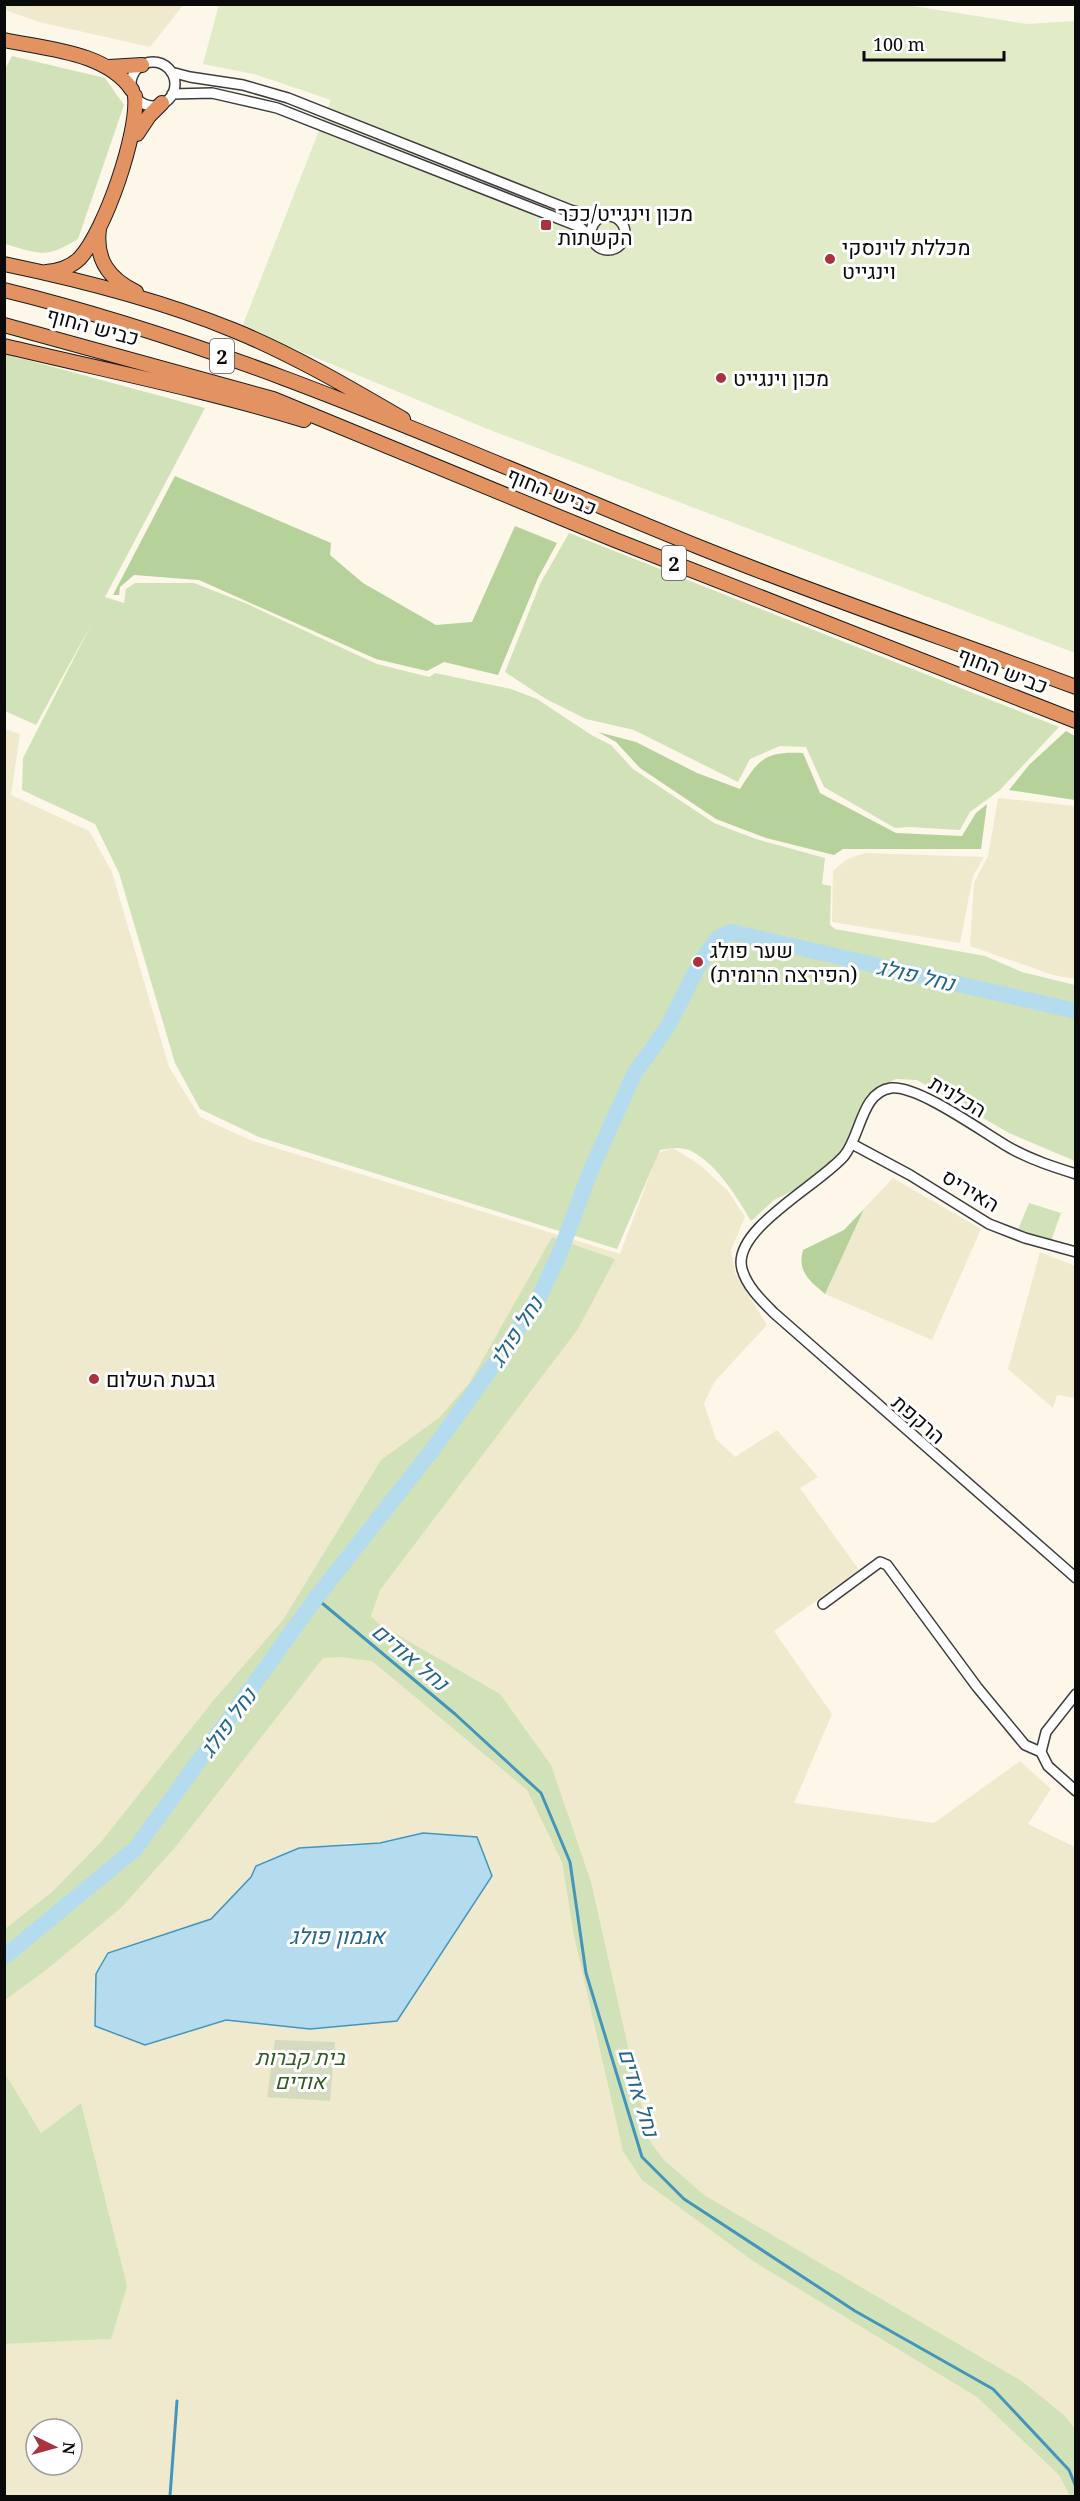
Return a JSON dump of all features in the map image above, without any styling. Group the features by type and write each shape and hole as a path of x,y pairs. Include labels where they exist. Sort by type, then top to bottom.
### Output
{"highway":[{"path":"4,40 109,67 142,65"},
{"path":"109,67 125,79 134,93 136,119 130,147"},
{"path":"42,272 63,269 79,259 100,222 130,147 142,124 167,99"},
{"path":"100,222 99,245 104,267 115,281 159,304"},
{"path":"4,264 159,304 257,342 329,377 434,436"},
{"name":"כביש החוף","path":"4,290 158,333 275,374 434,436 701,548 1076,687"},
{"name":"כביש החוף","path":"4,325 273,399 615,540 1076,721"},
{"path":"4,346 121,371 246,402 386,446"}],"street":[{"path":"155,62 171,72 190,78 243,85 288,98 584,215 602,218 610,216 620,220 625,230 623,242 615,249 604,249 580,227 277,108 212,93 167,99 147,105 134,93 133,76 142,65 155,62"},
{"path":"167,99 175,80 171,72"},
{"path":"592,238 592,227 602,218"},
{"name":"הכלנית","path":"746,1280 741,1261 749,1237 771,1215 831,1171 854,1145 866,1109 876,1093 902,1088 926,1098 1028,1156 1076,1174"},
{"name":"האיריס","path":"854,1145 910,1175 989,1224 1024,1238 1076,1252"},
{"name":"הרקפת","path":"746,1280 766,1305 833,1368 1076,1578"},
{"path":"823,1604 880,1562 887,1564 978,1688 1025,1745 1041,1752 1048,1766 1076,1791"},
{"path":"1041,1752 1046,1732 1076,1694"}],"green space":[{"path":"5,4 183,5 150,47 39,22 5,10"},
{"name":"מכון וינגייט","path":"219,4 900,4 1027,24 1075,21 1075,653 490,430 242,327 331,100 254,74 203,64"},
{"path":"12,56 105,78 124,105 78,239 50,252 35,252 5,244 4,71"},
{"path":"5,354 205,408 105,597 124,603 126,589 135,583 194,583 245,603 377,664 429,677 435,673 511,689 537,699 593,736 611,745 633,769 714,823 756,839 825,858 822,884 831,886 830,925 835,929 985,956 1022,972 1075,985 1075,1161 1009,1133 917,1080 896,1079 879,1087 852,1140 833,1165 804,1185 774,1200 751,1221 740,1202 711,1165 685,1149 660,1150 617,1249 259,1137 200,1109 175,1063 119,873 95,824 22,790 23,758 92,623 36,725 5,711"},
{"path":"175,476 331,543 330,555 363,583 436,625 472,622 515,526 557,543 538,578 498,675 444,662 427,671 376,659 199,580 134,575 120,587 119,595 113,595"},
{"path":"569,533 1059,727 1000,790 970,812 960,830 895,828 824,787 806,747 780,746 750,759 738,782 634,730 586,719 546,699 505,672 540,584"},
{"path":"5,729 20,734 11,795 89,831 112,872 169,1067 200,1117 250,1140 620,1254 658,1153 673,1148 700,1165 728,1191 745,1217 731,1250 735,1273 767,1325 715,1381 704,1403 716,1439 735,1457 777,1430 818,1477 800,1488 859,1570 774,1631 832,1714 794,1803 934,1823 1020,1761 1051,1789 1028,1824 1075,1847 1075,2496 5,2496 5,2344 111,2339 81,2103 41,2133 5,2073","holes":["423,1833 492,1876 397,2021 310,2029 226,2020 145,2045 108,1953 212,1919 252,1877 257,1866 346,1843 380,1843"]},
{"path":"1066,731 1075,736 1075,800 1009,790 1029,765"},
{"path":"598,732 636,742 697,773 740,789 764,759 780,754 803,753 820,793 896,833 962,836 976,813 987,804 981,849 843,849 834,855 766,838 716,819 640,768 616,742"},
{"path":"998,798 1075,806 1075,979 1053,975 970,946 974,883 988,856"},
{"path":"865,853 984,857 973,876 960,943 832,922 833,871 847,859"},
{"path":"893,1178 981,1229 932,1340 825,1294 864,1209"},
{"path":"1029,1203 1061,1213 1051,1241 1017,1232"},
{"path":"864,1209 825,1294 803,1270 803,1250 844,1230"},
{"path":"552,1237 615,1259 578,1329 380,1590 371,1616 379,1624 500,1694 551,1765 591,1882 649,2140 663,2159 704,2195 1023,2382 1065,2416 1075,2429 1075,2496 1070,2496 1059,2475 977,2397 753,2261 642,2180 623,2151 574,1935 562,1862 527,1790 372,1661 340,1657 323,1658 177,1845 122,1907 46,1970 5,2000 5,1929 52,1892 101,1842 213,1701 283,1620 381,1460 440,1417 470,1382"},
{"path":"1040,1252 1075,1266 1075,1398 1057,1395 1053,1408 1008,1369"},
{"name":"בית קברות אודים","path":"275,2040 335,2042 330,2101 267,2097"},
{"path":"5,2073 41,2133 81,2103 127,2286 111,2339 5,2344"}],"water":[{"name":"אגמון פולג","path":"423,1833 477,1837 492,1876 397,2021 310,2029 226,2020 145,2045 95,2026 96,1974 108,1953 211,1919 251,1877 256,1866 299,1848 380,1843"}],"waterway":[{"name":"נחל פולג","path":"4,1957 136,1848 316,1598 433,1449 497,1360 538,1300 561,1250 590,1172 634,1074 668,1026 701,961 718,938 731,932 1076,1011"},
{"name":"נחל אודים","path":"316,1598 455,1714 541,1793 570,1862 586,1973 642,2157 684,2199 855,2311 993,2389 1069,2470 1076,2487"},
{"path":"170,2496 177,2401"}],"place":[{"name":"מכון וינגייט/ככר הקשתות","path":"546,225"},
{"name":"מכללת לוינסקי וינגייט","path":"830,259"},
{"name":"מכון וינגייט","path":"721,378"},
{"name":"שער פולג (הפירצה הרומית)","path":"698,962"},
{"name":"גבעת השלום","path":"94,1379"}]}
